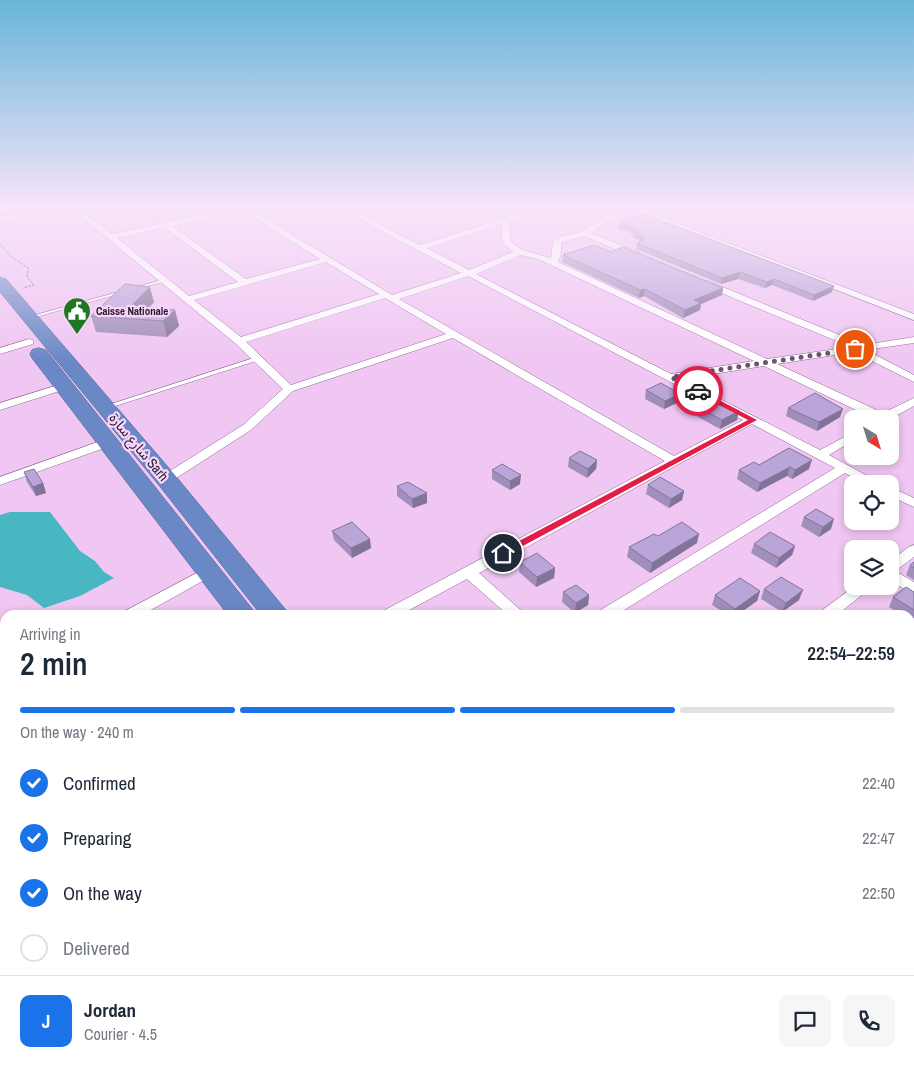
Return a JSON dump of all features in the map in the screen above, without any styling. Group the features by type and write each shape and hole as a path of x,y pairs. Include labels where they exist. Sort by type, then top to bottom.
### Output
{"highway":[{"name":"شارع سارة Sarh","path":"3,293 30,317 166,479 272,610"},
{"name":"شارع سارة Sarh","path":"3,293 29,342 239,610"}],"street":[{"path":"140,260 238,341 289,389"},
{"path":"215,260 245,282"},
{"path":"187,299 324,260"},
{"path":"330,260 673,462"},
{"path":"444,260 860,475"},
{"path":"238,341 469,273 502,260"},
{"path":"546,260 865,410"},
{"path":"553,264 555,260"},
{"path":"766,260 914,317"},
{"path":"695,279 859,349 914,379"},
{"path":"166,479 229,441 273,406 289,389 456,334"},
{"path":"671,377 914,340"},
{"path":"0,351 29,342"},
{"path":"0,406 65,386"},
{"path":"897,410 914,401"},
{"path":"397,610 753,420"},
{"path":"821,455 844,441"},
{"path":"0,481 109,442"},
{"path":"612,610 845,467"},
{"path":"899,496 914,504"},
{"path":"899,561 914,550"},
{"path":"139,610 210,571"},
{"path":"469,572 512,610"},
{"path":"899,580 914,589"},
{"path":"833,610 854,595"}],"lane":[{"path":"30,317 165,280"},
{"path":"106,407 257,359"}],"path":[{"path":"3,293 34,285 27,277 28,268 17,260"}],"shaded area":[{"path":"10,512 50,512 80,551 95,561 104,572 114,578 80,596 44,608 27,595 0,587 0,515"}],"building":[{"path":"574,260 655,260 723,288 694,300 701,303 685,310 645,289 640,290"},
{"path":"679,260 766,260 834,286 814,295 774,279 767,282 740,272 722,278"},
{"path":"125,284 150,287 132,305 175,310 163,321 91,316"},
{"path":"661,383 680,394 665,401 646,390"},
{"path":"815,393 843,409 819,422 788,408"},
{"path":"716,400 739,411 722,420 700,408"},
{"path":"789,448 812,460 795,470 790,467 760,483 739,470 754,462 759,465"},
{"path":"580,451 597,460 588,469 569,458"},
{"path":"502,464 521,475 510,481 492,470"},
{"path":"34,469 43,483 33,487 24,472"},
{"path":"660,477 684,491 671,499 648,485"},
{"path":"408,482 427,493 412,499 397,486"},
{"path":"816,509 834,519 823,527 804,517"},
{"path":"352,522 370,539 351,548 332,531"},
{"path":"682,522 699,534 652,563 629,547 654,534 658,536"},
{"path":"770,532 795,546 779,558 754,544"},
{"path":"537,553 555,568 537,577 520,562"},
{"path":"781,577 803,590 786,603 764,589"},
{"path":"740,578 760,591 735,609 715,595"},
{"path":"576,585 589,595 576,603 563,592"},
{"path":"906,587 914,592 914,610 893,597 899,595 899,592"}],"way so far":[{"path":"698,391 671,377 855,349"}],"place":[{"name":"Caisse Nationale","path":"77,335"}],"route":[{"path":"503,553 753,420 698,391"}]}
